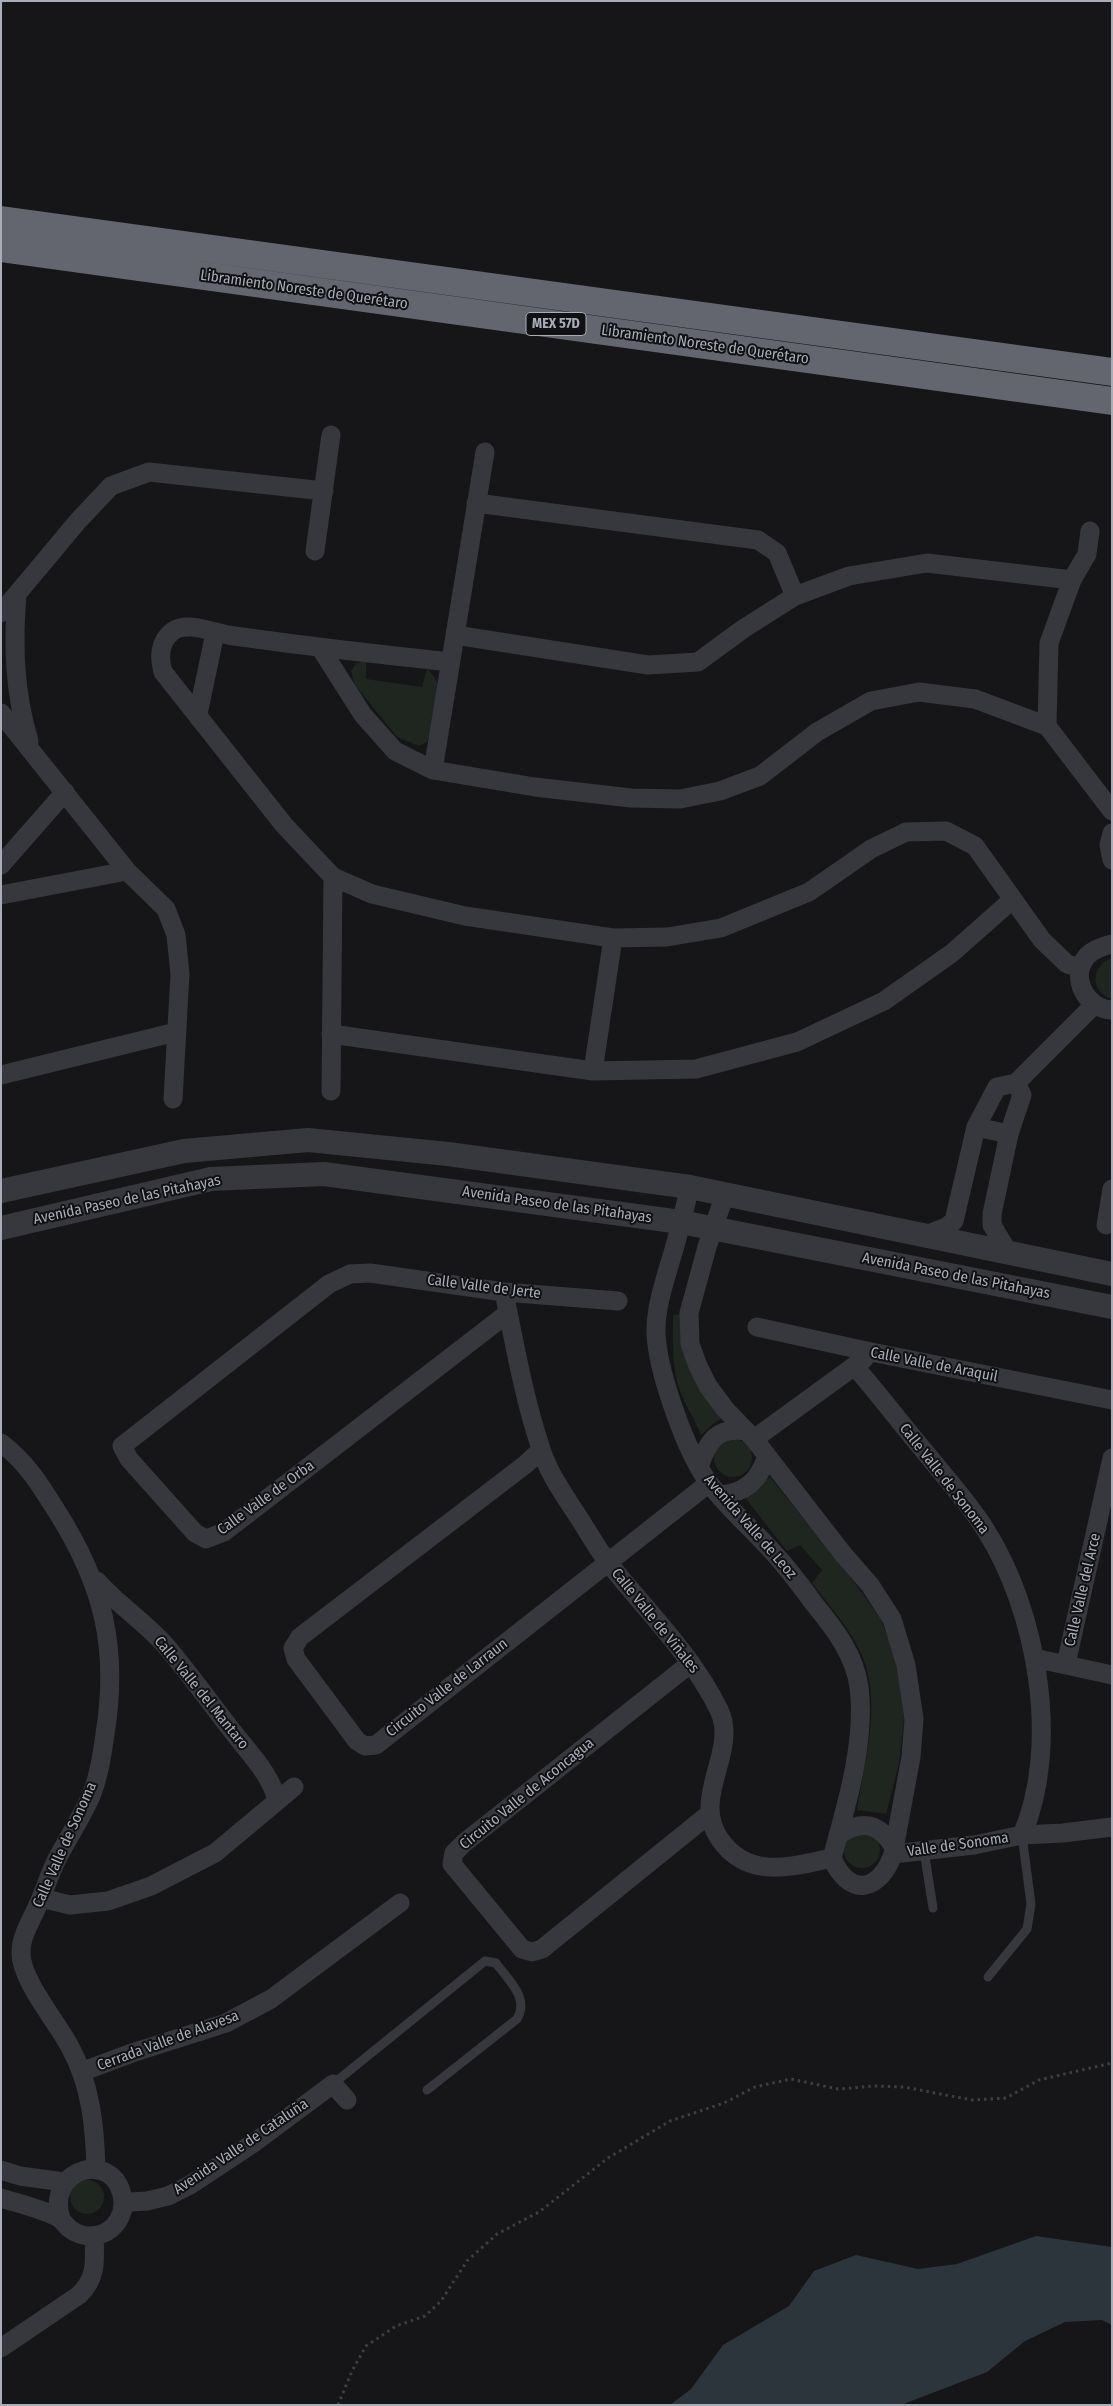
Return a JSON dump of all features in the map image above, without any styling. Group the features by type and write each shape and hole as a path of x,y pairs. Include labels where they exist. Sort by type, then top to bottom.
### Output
{"highway":[{"name":"Libramiento Noreste de Querétaro","path":"1,220 1112,372"},
{"name":"Libramiento Noreste de Querétaro","path":"1,248 1112,400"}],"street":[{"path":"316,551 331,434"},
{"path":"433,770 485,452"},
{"path":"1,613 78,521 111,486 149,472 324,491"},
{"path":"476,503 758,540 777,553 795,596"},
{"path":"1047,726 1049,643 1072,580 1087,554 1090,532"},
{"path":"455,635 648,665 698,662 743,629 795,596 849,576 927,563 1072,580"},
{"path":"17,594 14,643 20,710 32,752"},
{"path":"450,662 320,648 215,633 189,626 172,631 161,647 159,659 163,672 284,825 333,877 372,894 465,916 614,938 667,937 721,928 809,892 871,849 906,832 946,831 974,846 1042,940 1067,964 1080,968"},
{"path":"198,714 215,633"},
{"path":"320,648 362,715 396,751 433,770 535,787 631,798 680,799 720,791 760,776 817,732 871,700 919,692 974,700 1047,726 1112,811"},
{"path":"1,713 127,871 166,909 176,935 180,974 173,1099"},
{"path":"1,865 64,792"},
{"path":"1112,833 1109,845 1112,860"},
{"path":"1,895 127,871"},
{"path":"331,1091 330,1034 333,877"},
{"path":"330,1034 593,1071 696,1069 797,1042 884,1001 952,953 1012,900"},
{"path":"593,1071 614,938"},
{"path":"928,1234 946,1227 954,1221 976,1127 997,1087 1016,1083 1103,1008 1084,996 1080,982 1080,968 1087,956 1099,947 1112,944"},
{"path":"1,1075 176,1032"},
{"path":"1008,1252 992,1225 992,1214 1010,1134 1022,1095 1016,1083"},
{"path":"976,1127 1010,1134"},
{"path":"1,1191 184,1151 308,1140 448,1154 690,1187 928,1234 1112,1274"},
{"name":"Avenida Paseo de las Pitahayas","path":"1,1228 211,1180 324,1174 681,1222 1112,1307"},
{"path":"36,1183 46,1217"},
{"name":"Avenida Valle de Leoz","path":"690,1187 659,1304 656,1334 659,1359 687,1442 709,1482 780,1560 828,1621 855,1668 859,1688 857,1745 832,1858"},
{"path":"1106,1225 1112,1189"},
{"path":"708,1814 719,1838 731,1851 738,1858 758,1867 781,1867 832,1858 844,1878 853,1884 864,1885 874,1882 883,1876 894,1850 911,1756 914,1719 906,1665 892,1619 870,1585 843,1554 750,1435 714,1394 698,1366 690,1344 689,1313 725,1194"},
{"name":"Calle Valle de Jerte","path":"350,1274 370,1273 504,1292 618,1301"},
{"name":"Calle Valle de Orba","path":"350,1274 329,1284 122,1446 129,1459 195,1533 206,1538 224,1532 508,1313"},
{"name":"Calle Valle de Viñales","path":"504,1292 520,1380 541,1450 559,1486 607,1561 691,1663 720,1711 725,1728 708,1814"},
{"path":"659,1304 689,1313"},
{"name":"Calle Valle de Araquil","path":"757,1327 871,1352 1112,1400"},
{"path":"750,1435 855,1367 871,1352"},
{"name":"Calle Valle de Sonoma","path":"855,1367 876,1390 985,1529 1004,1564 1017,1598 1032,1645 1042,1727 1039,1774 1030,1816 1022,1835"},
{"name":"Circuito Valle de Larraun","path":"541,1450 526,1464 300,1637 293,1648 296,1658 357,1741 365,1746 376,1744 709,1482 711,1440 721,1432 734,1429 750,1435"},
{"name":"Calle Valle de Sonoma","path":"1,1443 22,1459 71,1533 90,1574 103,1609 109,1639 110,1702 101,1762 91,1796 56,1862 25,1932 21,1952 24,1969 70,2048 81,2072 92,2111 96,2135 96,2170"},
{"name":"Circuito Valle de Larraun","path":"709,1482 733,1494 745,1489 759,1475 767,1456"},
{"name":"Calle Valle del Arce","path":"1066,1664 1104,1532 1112,1458"},
{"name":"Calle Valle del Mantaro","path":"90,1574 116,1603 135,1615 166,1646 256,1762 275,1790 277,1800"},
{"path":"1034,1658 1112,1675"},
{"name":"Circuito Valle de Aconcagua","path":"691,1663 464,1843 454,1853 452,1864 522,1949 532,1952 542,1949 708,1814"},
{"path":"41,1898 70,1905 108,1901 151,1886 215,1853 294,1787"},
{"path":"838,1835 850,1827 863,1825 876,1828 887,1836 894,1850"},
{"path":"1022,1835 1112,1827"},
{"name":"Valle de Sonoma","path":"894,1850 924,1851 974,1845 1022,1835"},
{"name":"Cerrada Valle de Alavesa","path":"81,2072 132,2052 226,2023 271,1999 400,1903"},
{"path":"333,2084 347,2100"},
{"name":"Avenida Valle de Cataluña","path":"124,2206 130,2202 147,2201 168,2196 190,2185 255,2142 333,2084"},
{"path":"1,2170 20,2176 64,2182"},
{"path":"84,2170 96,2170 108,2174 117,2182 122,2193 124,2206 117,2224 109,2231 94,2236 79,2234 68,2228 61,2219 57,2207 58,2194 64,2182 73,2174 84,2170"},
{"path":"1,2198 61,2219"},
{"path":"1,2348 79,2295 89,2285 94,2271 94,2236"}],"lane":[{"path":"988,1978 1027,1929 1031,1904 1022,1835"},
{"path":"924,1851 933,1908"},
{"path":"333,2084 485,1961 496,1963 522,2000 522,2010 517,2019 427,2090"}],"path":[{"path":"338,2405 352,2371 366,2346 396,2326 425,2316 440,2301 468,2261 497,2234 539,2212 608,2158 670,2121 724,2103 756,2088 791,2079 838,2089 875,2086 904,2087 972,2100 1006,2098 1039,2080 1112,2063"}],"shaded area":[{"path":"366,661 366,679 422,687 427,669 434,676 439,690 427,742 419,746 397,737 355,685 351,671 356,663"},
{"path":"1112,958 1112,999 1100,991 1096,979 1100,967"},
{"path":"680,1314 726,1416 714,1423 701,1435 682,1395 675,1373 673,1315"},
{"path":"733,1439 746,1445 752,1458 746,1471 733,1477 720,1471 714,1458 720,1445"},
{"path":"770,1477 857,1586 880,1618 892,1646 900,1678 904,1719 899,1763 886,1814 857,1810 871,1727 871,1706 870,1685 857,1645 812,1583 822,1570 800,1545 787,1551 743,1495"},
{"path":"862,1832 875,1837 880,1850 875,1863 862,1868 849,1863 844,1850 849,1837"},
{"path":"87,2180 94,2181 99,2185 103,2190 103,2204 99,2209 94,2213 87,2214 80,2213 75,2209 71,2204 70,2197 71,2190 75,2185 80,2181"},
{"path":"1036,2236 1112,2247 1112,2325 1102,2320 1065,2322 1025,2341 987,2372 901,2405 670,2405 691,2389 723,2345 789,2306 814,2271 856,2255 918,2269 957,2264"}]}
